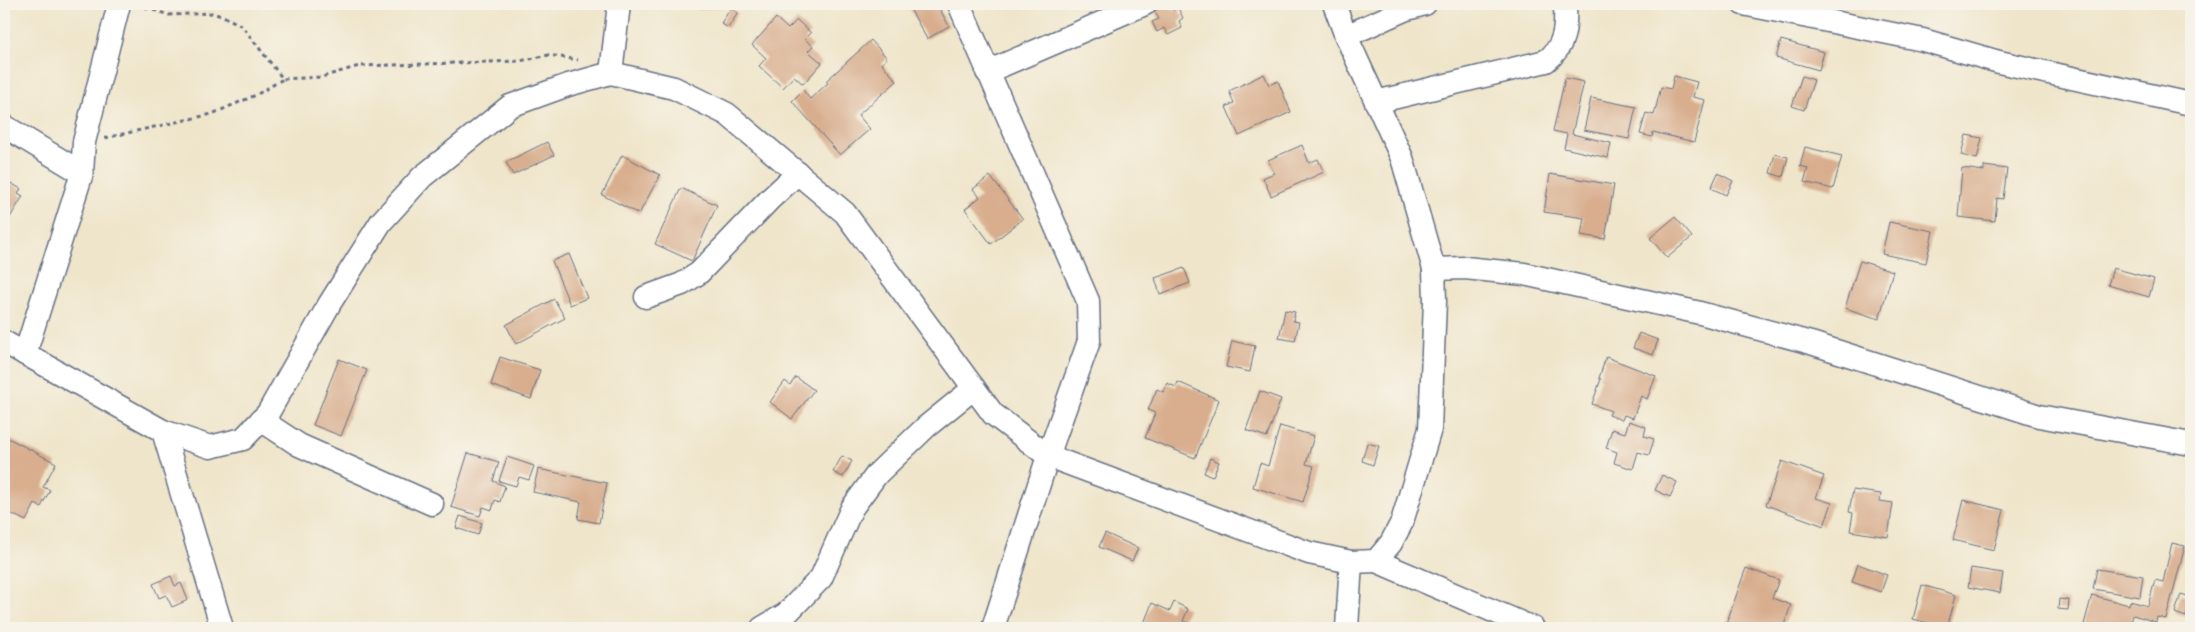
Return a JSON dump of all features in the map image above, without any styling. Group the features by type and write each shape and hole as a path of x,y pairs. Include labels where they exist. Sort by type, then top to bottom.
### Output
{"street":[{"path":"25,354 82,173 84,142 119,4"},
{"path":"606,74 619,4"},
{"path":"959,4 1088,301 1089,341 1048,456 993,628"},
{"path":"988,72 1145,4"},
{"path":"1334,4 1346,36 1402,158 1434,269 1435,301 1430,429 1402,522 1391,544 1376,561"},
{"path":"1346,36 1404,10 1425,4"},
{"path":"1376,102 1546,61 1554,55 1566,30 1565,4"},
{"path":"1743,4 1923,40 1999,62 2191,104"},
{"path":"4,342 163,431 210,447 244,439 268,413 330,302 381,222 422,177 510,106 568,85 606,74 674,88 727,114 845,213 993,414 1048,456 1308,553 1351,562 1376,561 1532,628"},
{"path":"4,126 82,173"},
{"path":"646,297 682,284 699,273 798,173"},
{"path":"1434,269 1465,268 1524,274 1700,313 1811,343 2039,416 2191,444"},
{"path":"762,628 786,614 821,578 852,508 877,474 926,427 974,388"},
{"path":"262,420 299,444 432,504"},
{"path":"163,431 222,628"},
{"path":"1347,628 1351,562"}],"path":[{"path":"134,4 169,15 212,13 226,17 242,26 283,78"},
{"path":"84,142 212,114 256,95 283,78 322,77 359,66 520,61 549,54 580,60 606,74"}],"building":[{"path":"700,4 727,4 727,7 701,8"},
{"path":"915,4 937,4 949,26 927,39 909,7"},
{"path":"1166,4 1170,4 1173,10 1178,8 1183,18 1179,21 1182,28 1168,35 1164,28 1157,32 1152,22 1159,19 1154,11"},
{"path":"731,8 738,13 728,28 721,23"},
{"path":"776,18 788,29 797,20 811,33 805,39 813,46 808,51 822,63 803,84 794,76 783,88 759,66 766,58 752,45"},
{"path":"871,40 887,58 882,64 897,81 858,115 870,129 840,155 792,101 803,90 810,99 828,83 826,81"},
{"path":"1781,40 1824,52 1819,70 1776,58"},
{"path":"1264,74 1269,85 1278,81 1291,112 1239,136 1226,107 1234,103 1229,91"},
{"path":"1674,76 1697,82 1693,97 1705,100 1694,142 1653,132 1652,137 1640,134 1646,113 1654,115 1661,87 1671,89"},
{"path":"1802,76 1814,80 1804,110 1792,106"},
{"path":"1565,78 1584,82 1572,134 1611,143 1608,158 1564,148 1567,134 1553,131"},
{"path":"1591,98 1636,107 1629,139 1584,130"},
{"path":"1966,135 1982,138 1977,159 1961,155"},
{"path":"547,142 554,155 513,175 506,162"},
{"path":"1302,145 1309,163 1318,159 1324,172 1271,196 1263,178 1274,173 1268,160"},
{"path":"1805,147 1842,156 1833,189 1804,182 1808,168 1800,166"},
{"path":"1775,154 1788,157 1783,177 1770,173"},
{"path":"622,155 660,175 639,214 602,195"},
{"path":"1984,166 2007,169 2003,199 1997,198 1995,221 1958,217 1962,168 1984,171"},
{"path":"1718,173 1733,181 1726,195 1711,188"},
{"path":"1550,174 1614,185 1605,239 1581,235 1584,218 1544,212"},
{"path":"990,176 1023,219 991,244 965,209 980,197 973,189"},
{"path":"4,179 21,189 18,193 23,196 6,224 4,223"},
{"path":"681,188 717,205 692,261 655,244"},
{"path":"1675,217 1692,237 1667,258 1650,238"},
{"path":"1889,222 1933,231 1926,263 1882,254"},
{"path":"569,254 587,298 570,305 552,261"},
{"path":"1860,261 1893,271 1879,319 1845,308"},
{"path":"1184,268 1190,283 1160,294 1155,278"},
{"path":"2113,268 2154,279 2149,297 2108,285"},
{"path":"554,299 565,318 516,344 506,325"},
{"path":"1285,310 1295,312 1293,321 1299,322 1295,341 1279,338"},
{"path":"1639,333 1658,340 1653,355 1633,348"},
{"path":"1232,341 1255,346 1250,372 1226,367"},
{"path":"500,357 540,370 531,399 491,385"},
{"path":"1606,357 1656,376 1647,399 1641,396 1633,418 1624,415 1622,420 1609,415 1611,411 1592,404"},
{"path":"339,359 367,370 341,436 313,425"},
{"path":"796,377 814,390 792,419 770,402 785,381 790,385"},
{"path":"1178,382 1219,400 1195,458 1145,438 1155,413 1148,410 1157,389 1163,392 1167,383 1176,387"},
{"path":"1260,391 1281,399 1267,437 1246,430"},
{"path":"1629,421 1646,427 1644,436 1654,439 1649,455 1638,452 1633,469 1614,463 1617,452 1606,448 1612,429 1625,433"},
{"path":"1280,426 1314,436 1306,464 1314,466 1303,502 1253,487 1260,463 1268,466"},
{"path":"6,437 56,463 43,487 50,490 41,507 35,504 26,521 4,510 4,441"},
{"path":"1367,443 1379,446 1373,465 1362,461"},
{"path":"468,453 499,462 493,481 505,486 500,502 495,500 492,510 483,507 480,516 451,507"},
{"path":"842,456 852,461 843,477 833,472"},
{"path":"507,457 534,466 529,480 519,477 516,486 499,481"},
{"path":"1210,458 1219,462 1213,476 1204,473"},
{"path":"1782,461 1824,476 1816,498 1832,503 1824,526 1766,505"},
{"path":"538,469 607,483 599,523 578,519 581,502 533,492"},
{"path":"1662,475 1677,482 1670,497 1655,490"},
{"path":"1853,490 1881,494 1880,501 1893,503 1888,537 1850,531 1853,513 1849,512"},
{"path":"1963,500 2004,510 1994,550 1953,540"},
{"path":"460,516 482,523 478,535 456,528"},
{"path":"1105,533 1138,548 1132,561 1099,547"},
{"path":"2172,543 2185,546 2166,619 2157,617 2156,622 2133,615 2130,628 2083,628 2092,595 2129,605 2130,601 2148,606 2155,580 2163,582"},
{"path":"1858,564 1887,575 1881,592 1852,582"},
{"path":"1746,568 1779,580 1772,598 1791,605 1783,628 1725,627"},
{"path":"1971,568 2003,573 2000,593 1968,587"},
{"path":"2097,569 2143,576 2140,597 2093,589"},
{"path":"171,576 175,586 181,583 188,600 172,607 166,595 159,598 153,584"},
{"path":"1922,585 1956,595 1947,628 1913,619"},
{"path":"2181,594 2191,597 2186,617 2175,613"},
{"path":"2059,599 2069,600 2068,610 2058,609"},
{"path":"1174,602 1188,609 1183,621 1201,628 1142,628 1152,603 1170,611"}]}
